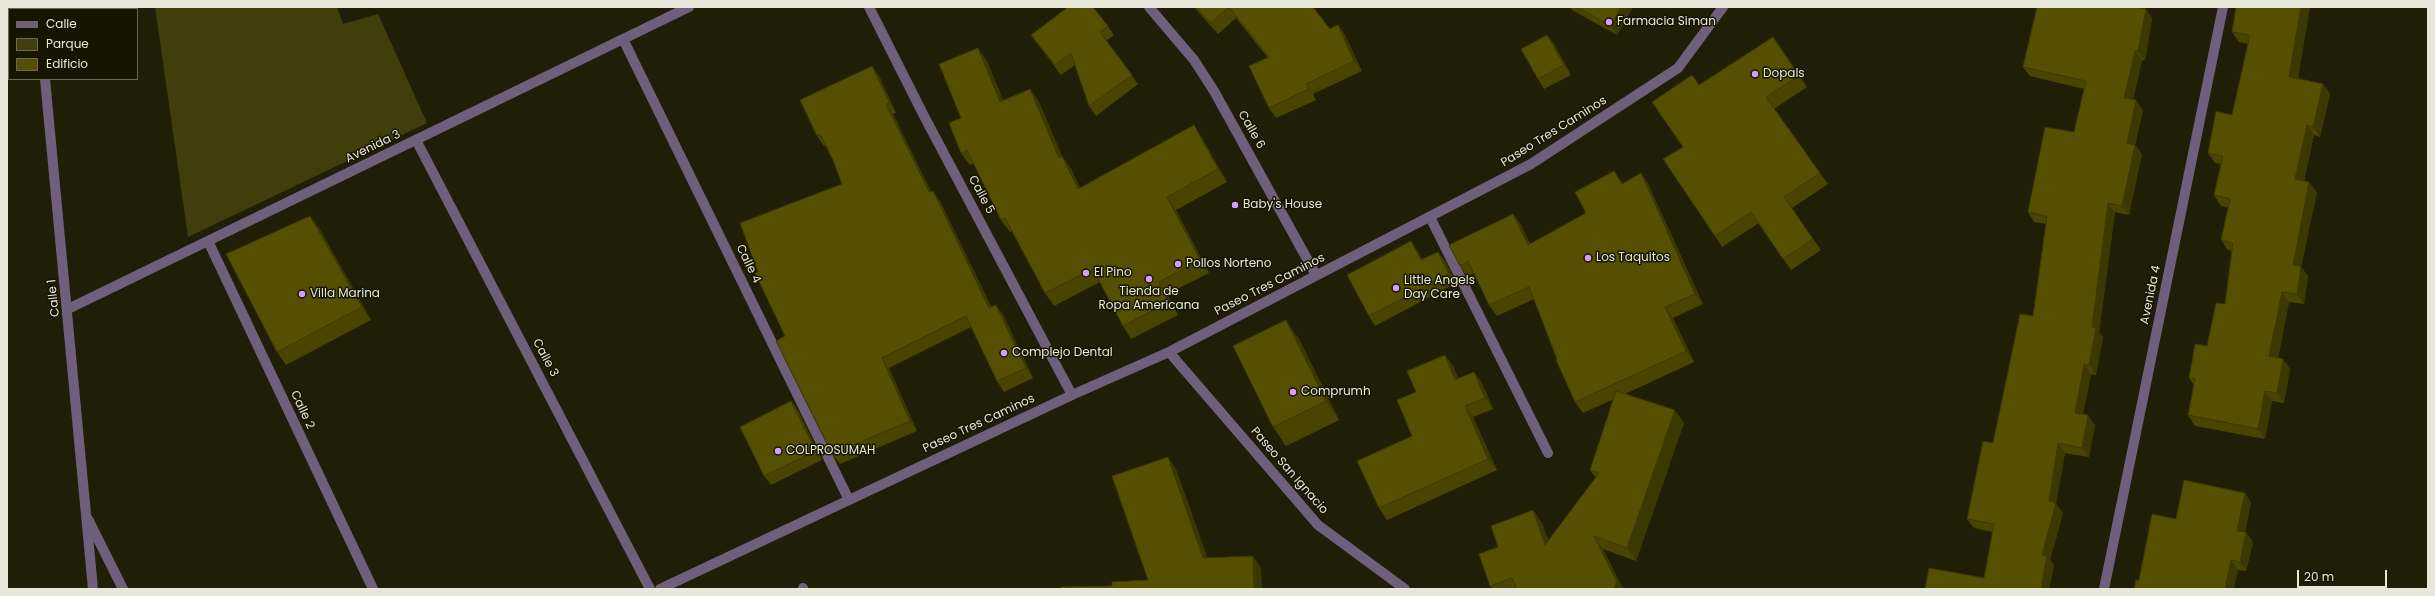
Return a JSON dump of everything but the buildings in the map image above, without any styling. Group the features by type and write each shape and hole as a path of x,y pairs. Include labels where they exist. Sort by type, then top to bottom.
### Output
{"street":[{"name":"Avenida 3","path":"68,309 689,7"},
{"name":"Calle 5","path":"869,7 924,116 1072,395"},
{"name":"Calle 6","path":"1150,7 1194,60 1214,91 1316,275"},
{"name":"Paseo Tres Caminos","path":"660,589 1072,395 1169,352 1531,164 1678,68 1723,7"},
{"name":"Avenida 4","path":"2104,589 2223,7"},
{"name":"Calle 4","path":"623,39 849,500"},
{"name":"Calle 1","path":"45,80 68,309 92,589"},
{"name":"Calle 3","path":"416,140 650,589"},
{"path":"1430,216 1548,453"},
{"name":"Calle 2","path":"208,242 373,589"},
{"name":"Paseo San Ignacio","path":"1169,352 1318,525 1405,589"},
{"name":"Calle 1","path":"86,514 123,589"}],"green space":[{"path":"155,7 337,7 343,24 378,14 427,123 188,237"}],"place":[{"name":"Farmacia Siman","path":"1609,22"},
{"name":"Dopals","path":"1755,74"},
{"name":"Baby's House","path":"1235,205"},
{"name":"Los Taquitos","path":"1588,258"},
{"name":"Pollos Norteno","path":"1178,264"},
{"name":"El Pino","path":"1086,273"},
{"name":"Tienda de Ropa Americana","path":"1149,279"},
{"name":"Little Angels Day Care","path":"1396,288"},
{"name":"Villa Marina","path":"302,294"},
{"name":"Complejo Dental","path":"1004,353"},
{"name":"Comprumh","path":"1293,392"},
{"name":"COLPROSUMAH","path":"778,451"}]}
